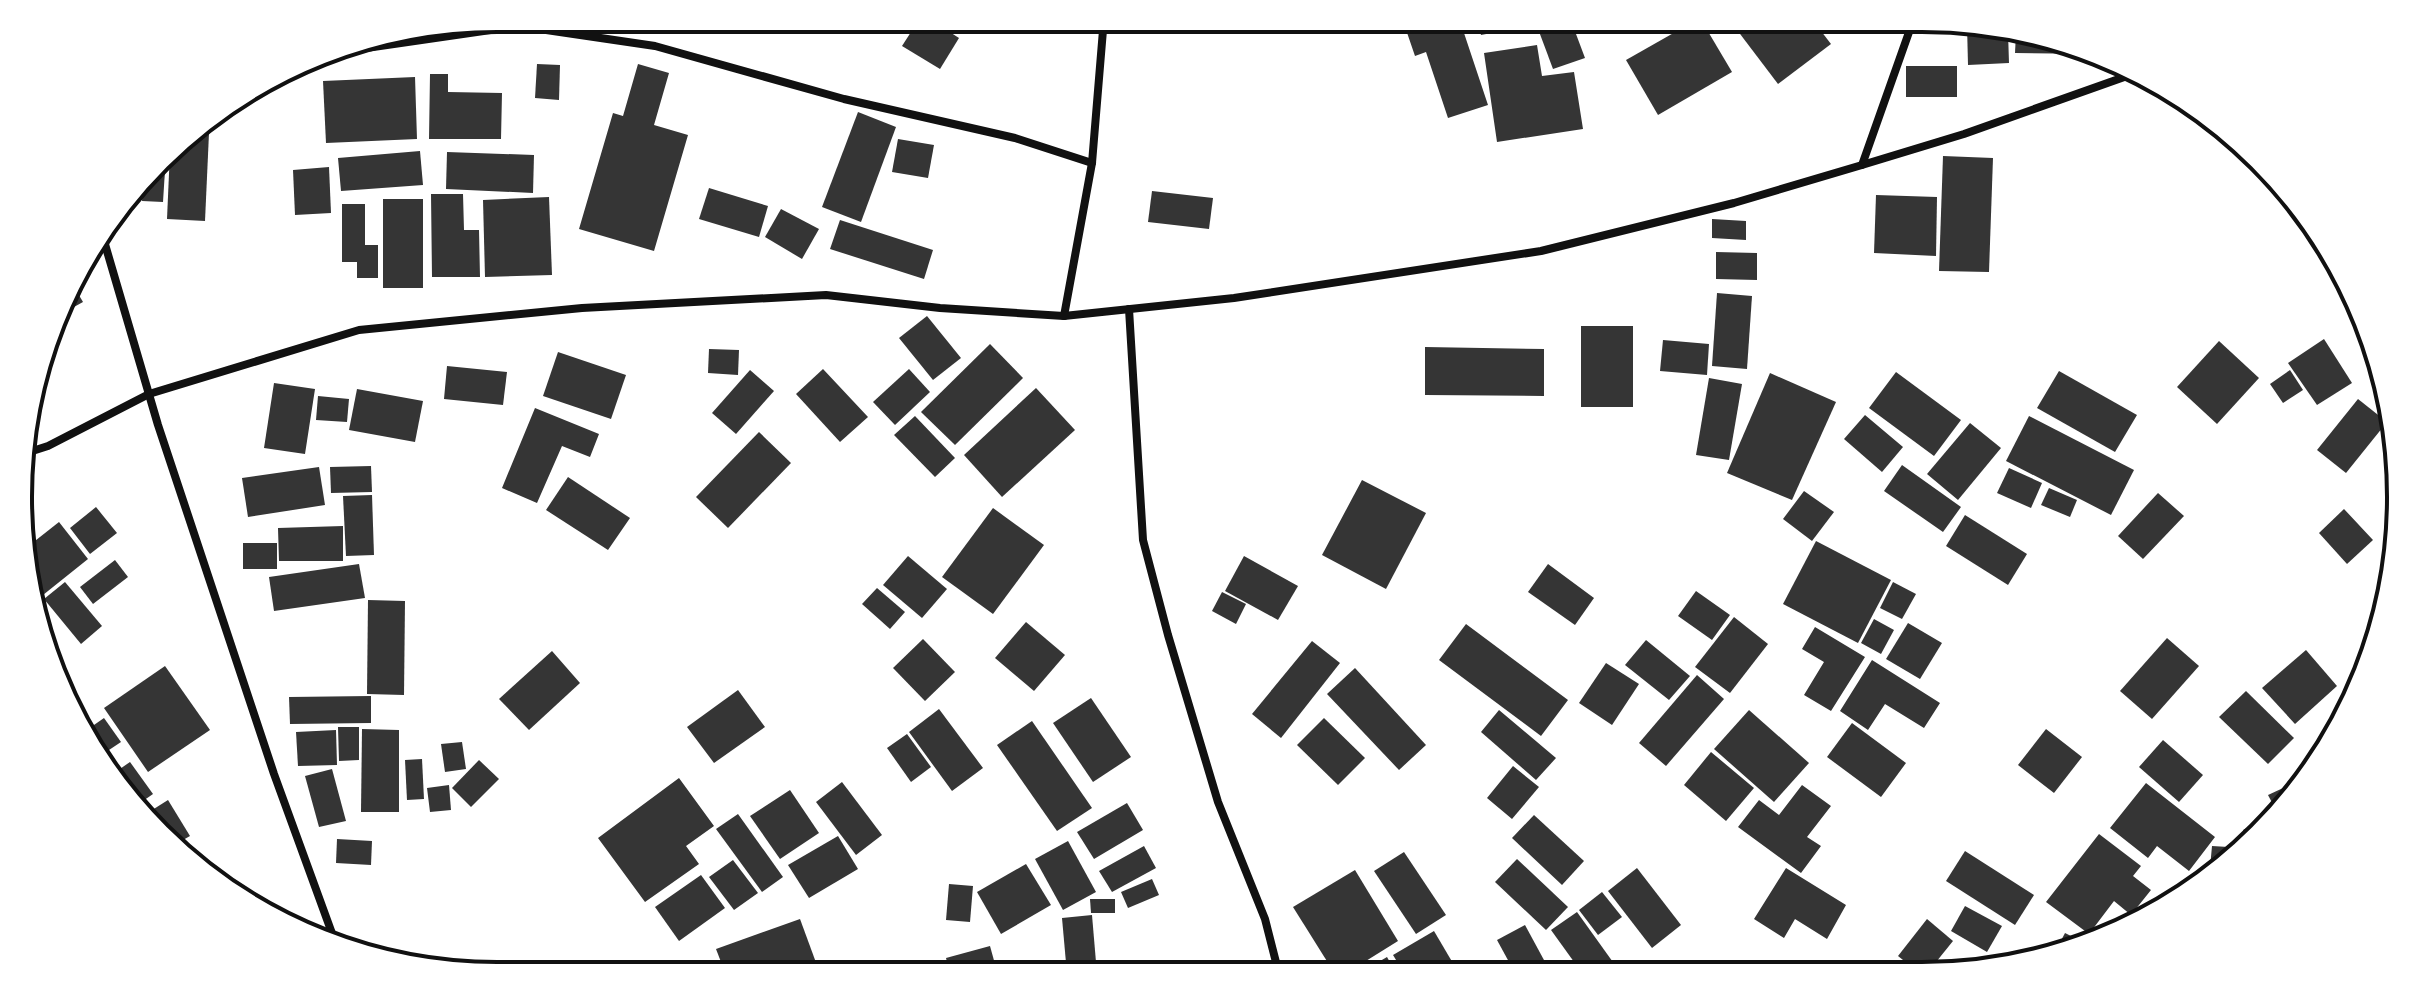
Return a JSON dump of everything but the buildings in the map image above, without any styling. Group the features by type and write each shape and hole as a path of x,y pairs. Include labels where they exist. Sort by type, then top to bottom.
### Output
{"street":[{"path":"560,32 655,46 844,99 1015,138 1092,163"},
{"path":"1064,316 1092,163 1103,32"},
{"path":"1862,165 1909,32"},
{"path":"393,44 472,33"},
{"path":"35,450 149,394 359,330 582,308 826,295 940,308 1064,316 1234,298 1541,251 1734,203 1862,165 1964,134 2123,78"},
{"path":"106,246 149,394 274,774 331,931"},
{"path":"1129,309 1143,540 1218,802 1265,919 1276,962"}]}
